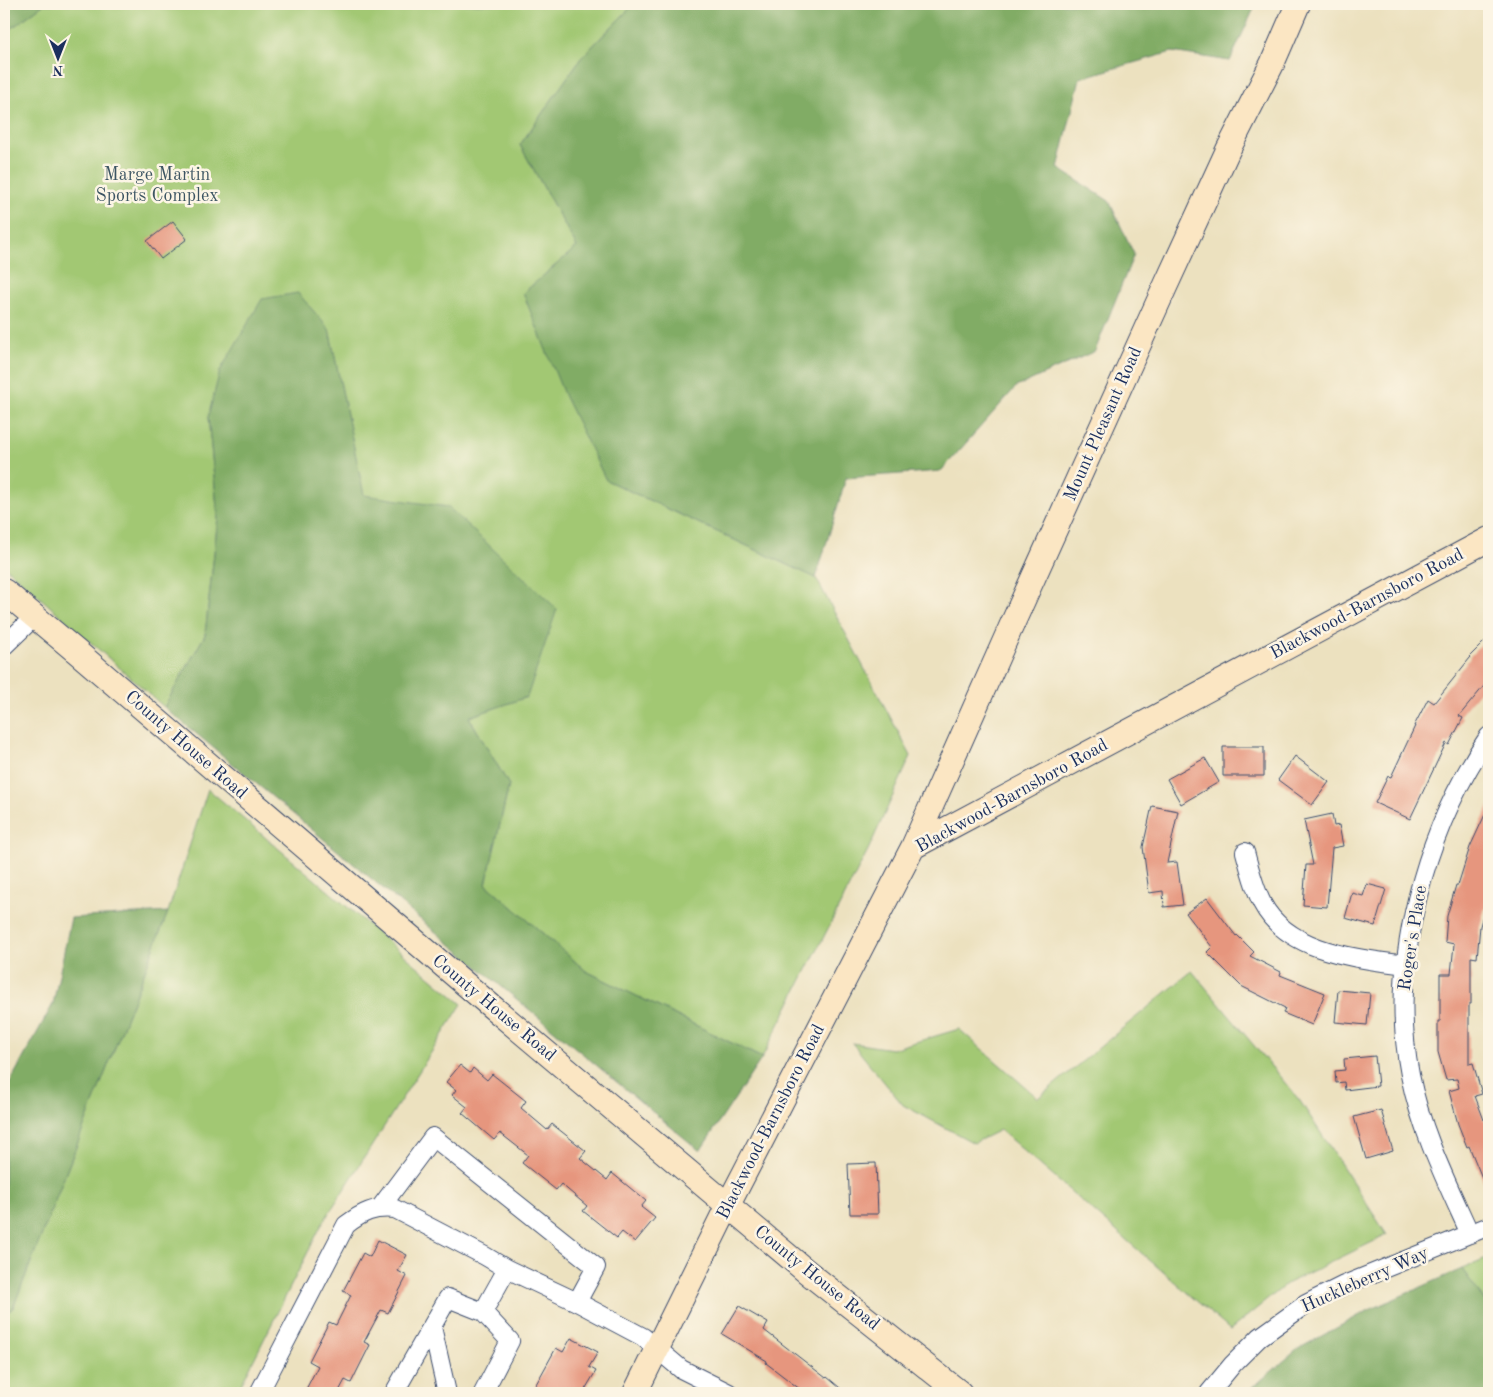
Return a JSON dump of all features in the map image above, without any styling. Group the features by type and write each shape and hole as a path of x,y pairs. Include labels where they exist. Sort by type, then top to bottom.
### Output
{"main road":[{"name":"Mount Pleasant Road","path":"912,847 1157,305 1228,150 1272,64 1298,4"},
{"name":"Blackwood-Barnsboro Road","path":"635,1393 658,1350 728,1205 912,847 1489,539"},
{"name":"County House Road","path":"4,591 78,652 491,1006 806,1271 960,1393"}],"street":[{"path":"4,646 34,617"},
{"name":"Roger's Place","path":"1470,1234 1427,1134 1412,1082 1405,1029 1404,998 1406,965 1414,909 1426,866 1438,832 1453,799 1489,736"},
{"path":"1245,852 1254,886 1263,905 1272,918 1286,930 1323,950 1336,954 1406,965"},
{"path":"380,1208 433,1137 596,1267 577,1302"},
{"path":"259,1393 346,1225 365,1212 380,1208 395,1209 507,1269 577,1302 643,1337 681,1369 729,1393"},
{"name":"Huckleberry Way","path":"1209,1393 1233,1364 1260,1338 1306,1304 1344,1285 1489,1226"},
{"path":"483,1312 507,1269"},
{"path":"394,1393 448,1298 483,1312 510,1341 483,1393"},
{"path":"432,1327 447,1393"}],"green space":[{"path":"4,4 44,4 4,34"},
{"name":"Marge Martin Sports Complex","path":"44,4 634,4 581,58 520,145 577,247 523,293 606,480 816,578 911,756 869,848 762,1058 586,971 486,884 509,785 469,717 527,697 448,507 364,496 329,329 208,417 218,517 205,635 164,707 4,566 4,34"},
{"path":"634,4 1256,4 1230,61 1172,52 1080,78 1058,168 1109,201 1134,254 1095,351 1016,387 941,471 846,478 816,578 606,480 565,397 523,293 577,247 520,145 581,58"},
{"path":"298,293 329,329 364,495 448,507 557,609 527,697 469,717 509,785 486,884 586,971 762,1058 700,1151 164,707 205,635 218,517 208,417 220,371 262,299"},
{"path":"208,789 462,1004 322,1224 237,1393 4,1393 4,1314 13,1308 168,912"},
{"path":"168,912 13,1308 4,1314 4,1093 53,1004 71,918"},
{"path":"1192,971 1300,1101 1387,1235 1288,1283 1230,1330 1000,1130 974,1143 903,1105 852,1043 892,1049 959,1029 1038,1098"},
{"path":"1489,1258 1489,1307 1462,1269"},
{"path":"1462,1269 1489,1307 1489,1393 1246,1393 1298,1349 1369,1310"}],"building":[{"path":"173,221 187,239 161,259 147,241"},
{"path":"1489,637 1489,680 1459,716 1463,718 1449,745 1446,743 1410,819 1375,803 1388,776 1391,777 1428,699 1434,703 1469,657"},
{"path":"1223,747 1264,747 1264,776 1223,776"},
{"path":"1295,756 1329,782 1312,805 1278,780"},
{"path":"1205,758 1219,782 1181,804 1167,779"},
{"path":"1152,806 1178,811 1167,863 1177,862 1183,905 1164,907 1163,891 1149,893 1143,847"},
{"path":"1489,806 1489,894 1480,926 1477,958 1471,957 1469,1064 1473,1063 1482,1094 1475,1096 1484,1120 1489,1118 1489,1195 1458,1124 1449,1091 1459,1088 1457,1079 1446,1080 1438,1052 1438,1021 1440,1021 1440,974 1451,974 1454,944 1445,942 1447,916 1470,847"},
{"path":"1332,814 1334,826 1339,825 1343,846 1332,848 1327,907 1303,905 1306,865 1313,865 1304,820"},
{"path":"1367,884 1386,889 1375,926 1345,918 1352,893 1363,896"},
{"path":"1207,898 1236,936 1254,952 1250,956 1281,972 1280,975 1325,993 1312,1025 1283,1013 1285,1008 1241,986 1207,952 1212,947 1186,913"},
{"path":"1338,990 1370,993 1367,1025 1335,1022"},
{"path":"1375,1056 1378,1086 1345,1090 1344,1082 1336,1083 1335,1071 1345,1070 1344,1059"},
{"path":"460,1065 470,1073 473,1068 487,1080 492,1074 526,1101 521,1108 547,1130 552,1124 586,1151 580,1158 607,1180 612,1173 646,1201 641,1207 655,1218 635,1242 622,1232 617,1238 583,1211 587,1206 561,1184 556,1190 522,1163 528,1155 500,1133 494,1140 462,1113 467,1107 452,1095 456,1090 446,1082"},
{"path":"1381,1110 1393,1151 1366,1159 1354,1117"},
{"path":"876,1163 878,1214 850,1214 848,1164"},
{"path":"378,1240 407,1255 398,1271 407,1276 388,1313 381,1310 364,1342 370,1345 351,1383 345,1380 338,1393 304,1393 318,1366 309,1361 329,1322 336,1325 351,1295 343,1291 363,1253 370,1257"},
{"path":"739,1306 768,1323 764,1330 846,1393 805,1393 766,1363 767,1361 722,1334"},
{"path":"571,1338 598,1352 589,1367 596,1371 583,1393 547,1393 535,1386 556,1348 563,1352"}]}
